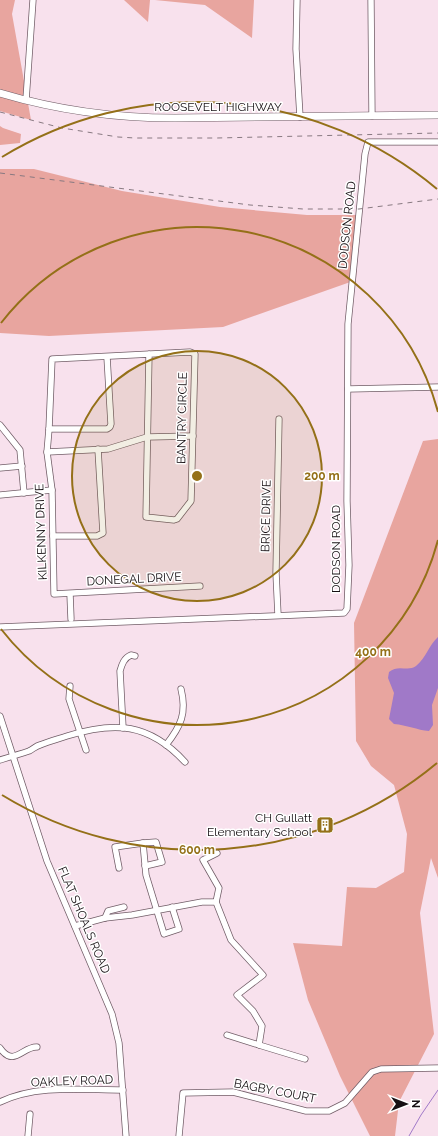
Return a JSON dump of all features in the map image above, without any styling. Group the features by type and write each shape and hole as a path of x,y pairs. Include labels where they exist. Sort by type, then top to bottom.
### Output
{"main road":[{"name":"ROOSEVELT HIGHWAY","path":"0,93 80,112 140,118 438,115"}],"street":[{"path":"26,100 33,0"},
{"path":"296,0 296,48 300,117"},
{"path":"371,0 372,116"},
{"name":"DODSON ROAD","path":"0,626 344,613 347,609 349,565 348,324 365,154 368,142 438,142"},
{"name":"BANTRY CIRCLE","path":"190,352 195,354 191,502 177,519 174,520 146,517 149,354 190,352"},
{"path":"50,429 107,429 110,427 112,424 107,357 149,354"},
{"name":"KILKENNY DRIVE","path":"70,594 54,594 52,490 47,452 50,429 52,359 107,357"},
{"path":"348,389 438,387"},
{"name":"BRICE DRIVE","path":"278,615 276,573 279,418"},
{"path":"0,424 18,447 22,466 24,493"},
{"path":"47,452 98,450 117,447 147,437 193,436"},
{"path":"53,536 97,536 102,533 98,450"},
{"path":"0,468 22,466"},
{"path":"0,495 52,490"},
{"name":"DONEGAL DRIVE","path":"70,594 200,586"},
{"path":"70,594 71,619"},
{"path":"123,728 120,671 127,656 135,656"},
{"path":"70,686 69,699 86,750"},
{"path":"166,745 177,731 182,718 184,704 181,689"},
{"name":"FLAT SHOALS ROAD","path":"0,716 47,861 114,1018 119,1043 126,1136"},
{"path":"0,760 80,732 101,728 123,728 144,733 166,745 184,762"},
{"path":"119,868 115,847 156,842 162,862 145,866"},
{"path":"143,843 146,875 164,934 178,929 172,907"},
{"path":"217,853 203,860 219,888 216,902 231,940 263,975 237,995 253,1011 262,1026 259,1045"},
{"path":"75,926 105,918 202,902 216,902"},
{"path":"105,918 108,911 124,907"},
{"path":"227,1035 305,1059"},
{"path":"0,1048 2,1055 17,1056 30,1048 37,1047"},
{"name":"BAGBY COURT","path":"179,1136 183,1093 233,1092 306,1111 329,1111 345,1103 372,1072 381,1069 438,1068"},
{"name":"OAKLEY ROAD","path":"0,1102 15,1096 36,1092 123,1090"},
{"path":"28,1136 30,1114"}],"shaded area":[{"path":"0,0 15,0 12,14 31,120 0,111"},
{"path":"124,0 150,0 148,22"},
{"path":"155,0 254,0 252,38 205,5"},
{"path":"0,126 21,134 20,143 0,145"},
{"path":"0,169 34,169 122,191 220,207 307,215 359,215 356,280 223,327 49,336 0,333"},
{"path":"438,439 438,878 431,858 420,913 434,1034 399,1102 395,1136 370,1136 340,1076 308,1000 293,943 342,946 347,887 376,888 404,872 407,834 394,785 371,766 356,741 354,623 423,441"},
{"path":"438,637 438,688 432,705 433,725 429,731 394,724 389,719 394,693 388,678 389,672 399,668 413,668 416,666"}],"waterway":[{"path":"409,1136 438,1090"}],"railway":[{"path":"0,112 62,128 118,137 135,138 217,138 438,133"},
{"path":"0,173 250,205 303,209 359,209 438,199"}],"place":[{"name":"CH Gullatt Elementary School","path":"325,825"}]}
